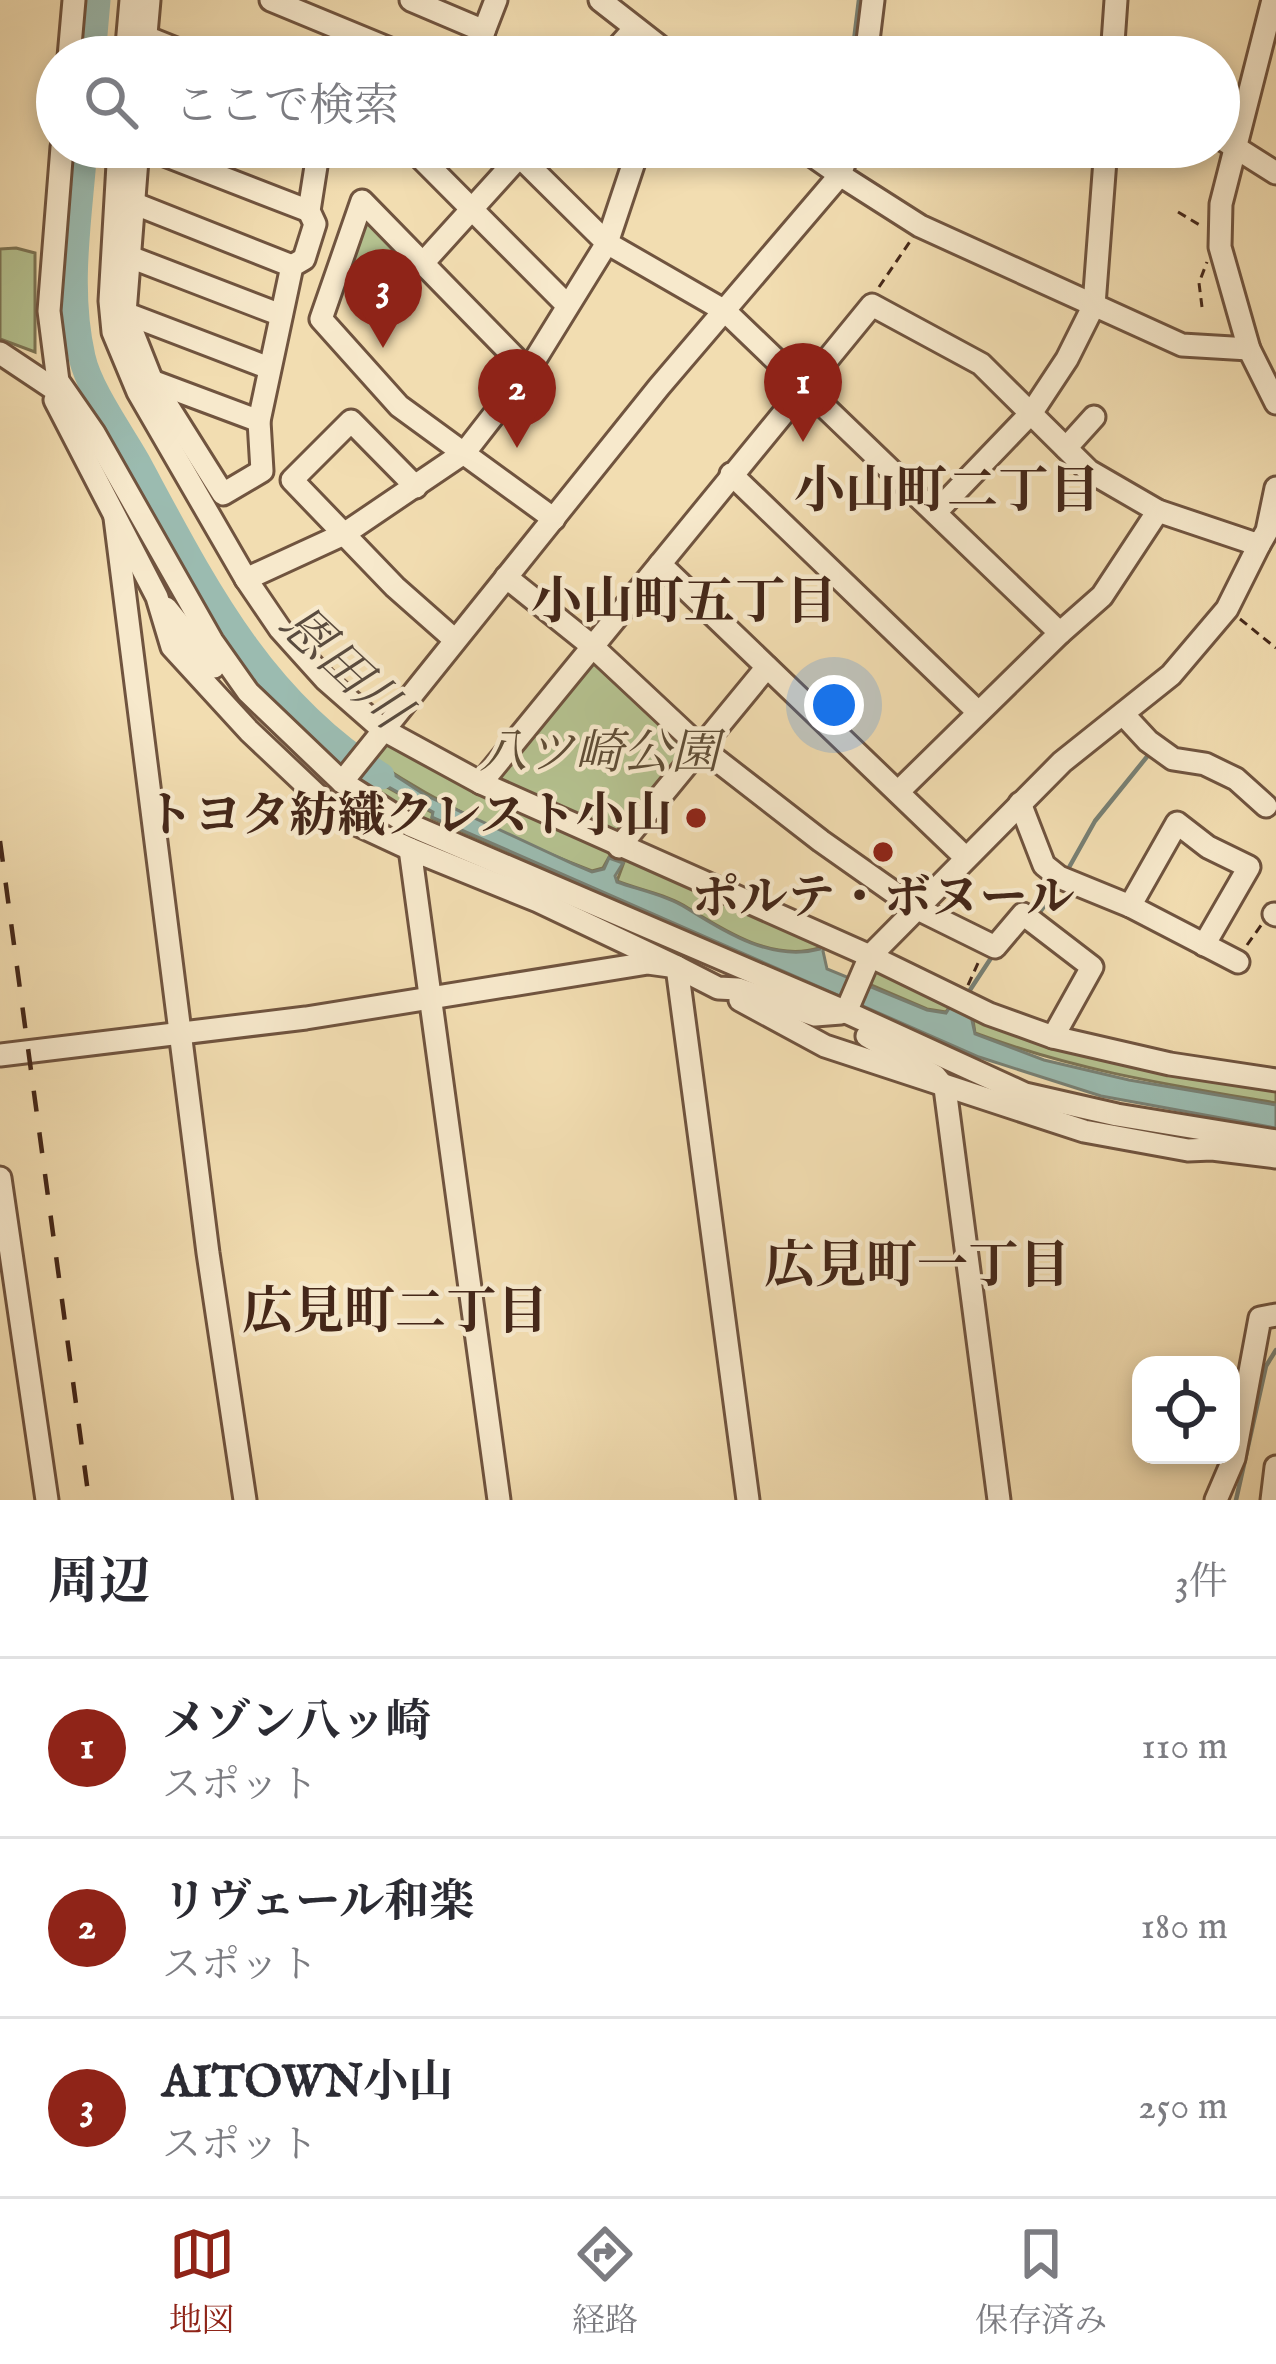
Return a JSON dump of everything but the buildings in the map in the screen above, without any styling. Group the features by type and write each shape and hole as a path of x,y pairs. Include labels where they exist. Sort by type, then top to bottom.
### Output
{"street":[{"path":"71,36 74,0"},
{"path":"128,36 131,0"},
{"path":"146,36 149,0"},
{"path":"271,0 358,36"},
{"path":"411,0 484,31"},
{"path":"482,36 496,0"},
{"path":"600,0 629,15 651,36"},
{"path":"869,36 873,0"},
{"path":"1113,36 1116,0"},
{"path":"1240,104 1273,0"},
{"path":"1240,150 1276,173"},
{"path":"60,168 49,311 52,357 58,393 115,518 157,597 220,674 248,692 342,782 410,825 1025,1094 1276,1142"},
{"path":"118,168 112,332 138,392 280,629 382,729 481,783 961,1001 1053,1037 1170,1064 1276,1080"},
{"path":"138,168 125,314 152,381 223,494 262,471 259,421 268,368 292,266 304,259 315,224 309,211 315,168"},
{"path":"196,168 309,211"},
{"path":"430,168 567,305"},
{"path":"423,263 505,168"},
{"path":"536,168 607,243 724,311 1060,633"},
{"path":"246,579 344,534 466,452 528,371 607,243 632,168"},
{"path":"830,168 920,226 1182,345 1249,349"},
{"path":"342,782 842,168"},
{"path":"936,512 1032,412 1067,359 1094,305 1104,168"},
{"path":"1225,168 1220,242 1249,349 1276,403"},
{"path":"528,371 362,201 321,319 399,406 554,519"},
{"path":"134,203 292,266"},
{"path":"130,257 281,315"},
{"path":"481,783 872,305 981,364 1089,471 1157,511 1267,536"},
{"path":"125,314 268,368"},
{"path":"0,352 58,393 94,433 212,641 248,692"},
{"path":"152,381 259,421"},
{"path":"1066,448 1094,417"},
{"path":"416,487 351,421 292,480 455,640"},
{"path":"731,474 978,712"},
{"path":"846,1012 870,956 1062,762 1172,675 1227,609 1267,536 1276,488"},
{"path":"898,792 1102,596 1157,511"},
{"path":"115,518 245,1500"},
{"path":"660,565 966,858"},
{"path":"506,577 592,646 700,747 916,908 995,947 1023,914 1092,967 1053,1037"},
{"path":"157,597 172,647 248,730 339,816 538,901 677,967 825,1046 1084,1131 1188,1150 1276,1157"},
{"path":"619,847 767,667"},
{"path":"1123,714 1148,742 1173,758 1204,764 1236,779 1266,806"},
{"path":"1020,803 1044,866 1238,962"},
{"path":"1130,906 1177,824 1208,847 1249,867 1204,945"},
{"path":"410,849 499,1500"},
{"path":"0,1055 433,999 648,963 677,967"},
{"path":"677,967 748,1500"},
{"path":"718,988 738,989 815,1015 846,1012"},
{"path":"846,1012 868,1037 935,1076 945,1088 999,1500"},
{"path":"0,1178 47,1500"},
{"path":"1216,1500 1234,1457 1260,1318 1276,1315"},
{"path":"1271,1500 1276,1466"}],"path":[{"path":"1178,212 1220,242 1199,283 1202,307"},
{"path":"872,305 921,226"},
{"path":"1227,609 1276,648"},
{"path":"1238,962 1256,928 1275,914"},
{"path":"961,1001 988,944"}],"green space":[{"path":"364,218 417,267 374,310 342,278"},
{"path":"0,249 35,253 35,352 0,339"},
{"name":"八ツ崎公園","path":"592,658 690,749 616,837 493,781"},
{"path":"383,741 822,941 819,948 784,951 750,942 672,900 617,881 624,862 609,857 603,868 592,871 507,835 370,758"},
{"path":"362,773 433,813 432,818 845,999 844,1004 429,825 359,784"},
{"path":"872,963 972,1010 1276,1084 1276,1103 1124,1076 975,1033 972,1014 950,1006 946,1012 927,1009 864,982"}],"water":[{"path":"370,759 425,795 592,872 604,869 609,858 623,863 615,876 617,882 672,900 751,943 802,952 820,949 823,941 827,969 927,1010 946,1013 950,1007 971,1016 975,1034 1044,1060 1276,1105 1276,1128 1101,1096 979,1057 432,817 433,812 362,772"}],"waterway":[{"name":"恩田川","path":"94,36 97,0"},
{"path":"855,36 859,0"},
{"name":"恩田川","path":"82,168 75,304 82,357 91,383 238,636 301,712 381,776"},
{"path":"1067,871 1095,821 1150,753"},
{"path":"1037,916 1059,886"},
{"path":"970,990 993,955"},
{"path":"1236,1500 1266,1366 1276,1350"}],"railway":[{"path":"0,841 89,1500"}],"place":[{"name":"AITOWN小山","path":"383,348"},
{"name":"メゾン八ッ崎","path":"803,442"},
{"name":"リヴェール和楽","path":"517,448"},
{"name":"トヨタ紡織クレスト小山","path":"696,818"},
{"name":"ポルテ・ボヌール","path":"883,852"}],"district":[{"name":"小山町二丁目","path":"947,493"},
{"name":"小山町五丁目","path":"684,604"},
{"name":"広見町一丁目","path":"917,1268"},
{"name":"広見町二丁目","path":"395,1314"}]}
